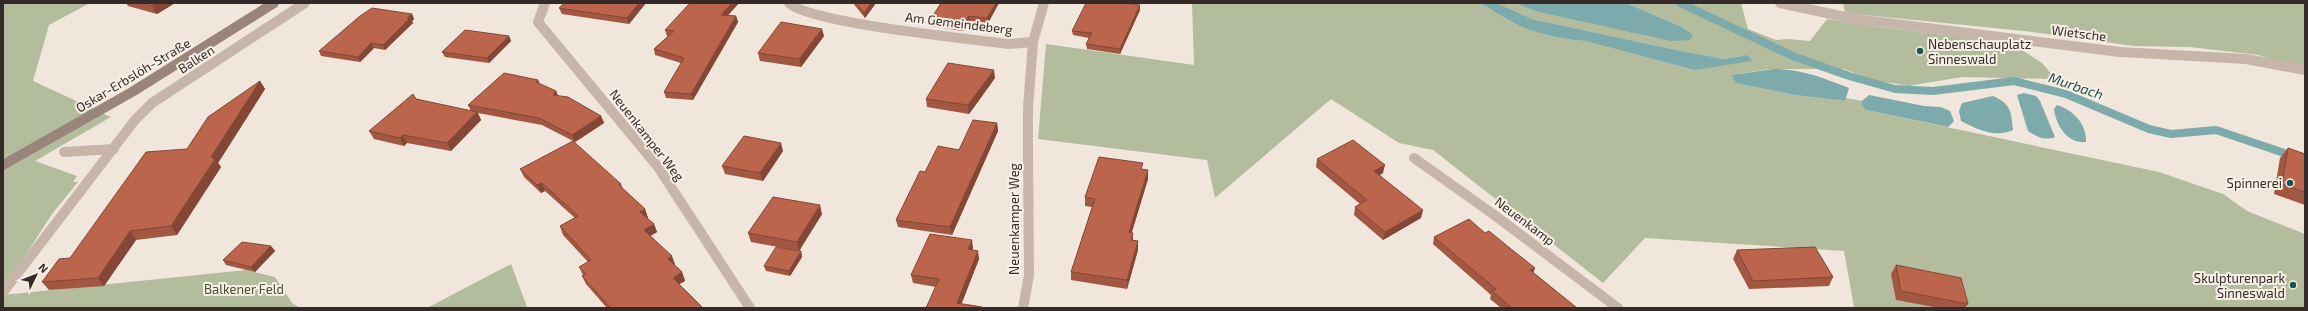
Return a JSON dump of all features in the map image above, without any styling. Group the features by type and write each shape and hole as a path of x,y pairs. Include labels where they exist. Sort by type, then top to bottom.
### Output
{"main road":[{"name":"Oskar-Erbslöh-Straße","path":"3,165 132,92 274,3"}],"street":[{"name":"Balken","path":"4,291 135,120 152,103 305,3"},
{"name":"Neuenkamper Weg","path":"545,3 538,22 658,167 750,308"},
{"name":"Am Gemeindeberg","path":"789,3 794,8 826,18 1008,44 1033,42"},
{"path":"1033,42 1044,3"},
{"name":"Wietsche","path":"1780,3 1855,19 2120,52 2246,59 2305,70"},
{"name":"Neuenkamper Weg","path":"1023,308 1029,275 1028,108 1033,42"},
{"path":"64,152 114,149"},
{"name":"Neuenkamp","path":"1414,158 1493,214 1618,308"}],"green space":[{"path":"3,3 90,3 49,25 33,81 111,117 35,161 77,176 73,182 78,182 52,214 16,270 3,283"},
{"path":"1192,3 1479,3 1511,22 1540,34 1585,41 1694,70 1747,55 1725,59 1681,51 1532,19 1497,3 1514,3 1535,11 1680,26 1626,3 1741,3 1748,29 1776,40 1788,39 1810,41 1827,19 1878,27 2011,43 2042,63 2054,77 2050,79 1962,77 1908,86 1874,80 1843,69 1769,69 1731,75 1735,83 1795,95 1844,101 1846,98 1862,101 1862,106 1866,110 2159,172 2223,194 2247,211 2305,234 2305,308 1846,308 1854,307 1844,251 1645,238 1603,283 1433,150 1399,143 1331,99 1215,198 1207,160 1038,139 1046,44 1194,65"},
{"path":"1843,3 2305,3 2305,70 2258,55 2190,47 2134,46 2024,31 1845,13"},
{"path":"511,264 527,307 427,308"},
{"name":"Balkener Feld","path":"246,270 275,277 292,303 300,308 3,308 3,295"}],"water":[{"path":"1479,3 1497,3 1532,19 1681,51 1725,59 1747,55 1752,61 1694,70 1585,41 1540,34 1511,22"},
{"path":"1514,3 1626,3 1680,26 1693,35 1690,40 1671,41 1535,11"},
{"path":"1773,69 1802,72 1849,88 1845,101 1795,95 1735,83 1731,75"},
{"path":"2024,93 2036,96 2040,101 2055,137 2048,139 2041,138 2028,131 2017,95"},
{"path":"1869,95 1924,106 1941,107 1950,111 1954,121 1948,127 1866,110 1862,106 1862,101"},
{"path":"1993,96 2007,105 2011,113 2013,130 2000,133 1987,132 1961,121 1959,111 1962,103"},
{"path":"2057,105 2068,110 2078,119 2084,129 2086,142 2073,140 2068,137 2060,127 2054,109"}],"building":[{"path":"142,3 156,3 152,6"},
{"path":"564,3 639,3 627,18 559,8"},
{"path":"690,3 732,3 721,15 736,16 691,94 664,92 684,58 654,49 674,31 665,30"},
{"path":"856,3 871,3 864,13"},
{"path":"941,3 996,3 987,18 969,16 962,26 929,22"},
{"path":"1086,3 1125,3 1140,5 1120,49 1086,44 1092,33 1072,31"},
{"path":"372,8 412,14 407,18 410,18 383,45 371,43 358,57 319,51 360,16"},
{"path":"781,22 822,29 799,59 758,53"},
{"path":"465,30 509,36 487,58 442,52"},
{"path":"948,63 994,70 968,105 926,99"},
{"path":"504,73 538,80 536,82 556,91 553,95 568,97 601,116 572,135 539,118 468,105"},
{"path":"260,81 211,157 215,159 171,226 130,231 98,278 42,282 59,259 70,258 146,152 187,149 208,117"},
{"path":"413,94 416,99 477,112 447,143 403,135 400,138 369,131"},
{"path":"973,120 997,123 950,227 896,220 920,171 925,172 938,146 959,150"},
{"path":"744,136 781,143 760,173 722,166"},
{"path":"1353,140 1385,165 1374,171 1423,210 1385,232 1355,207 1367,200 1317,159"},
{"path":"573,141 621,184 619,185 645,209 640,212 654,224 644,230 672,256 668,259 682,272 673,278 702,307 611,308 582,276 586,274 579,267 591,260 560,226 578,216 542,183 537,185 520,169"},
{"path":"2288,148 2305,154 2305,192 2282,184"},
{"path":"1099,157 1143,163 1141,169 1148,170 1129,232 1133,233 1131,240 1138,241 1127,280 1071,272 1095,199 1085,197"},
{"path":"773,197 820,205 797,242 748,233"},
{"path":"1469,219 1485,233 1489,231 1535,268 1530,270 1577,308 1512,308 1492,291 1496,289 1434,237"},
{"path":"930,234 972,240 968,249 978,251 957,303 982,308 926,308 939,279 911,275"},
{"path":"242,242 271,246 251,267 223,260"},
{"path":"776,247 801,251 789,271 764,266"},
{"path":"1815,247 1833,277 1753,281 1737,250"},
{"path":"1896,265 1961,278 1968,304 1901,291"}],"waterway":[{"name":"Murbach","path":"1680,3 1795,57 1849,76 1895,89 1933,91 2014,81 2066,94 2149,129 2171,134 2216,130 2305,160"}],"place":[{"name":"Nebenschauplatz Sinneswald","path":"1920,51"},
{"name":"Spinnerei","path":"2290,183"},
{"name":"Skulpturenpark Sinneswald","path":"2293,285"}]}
